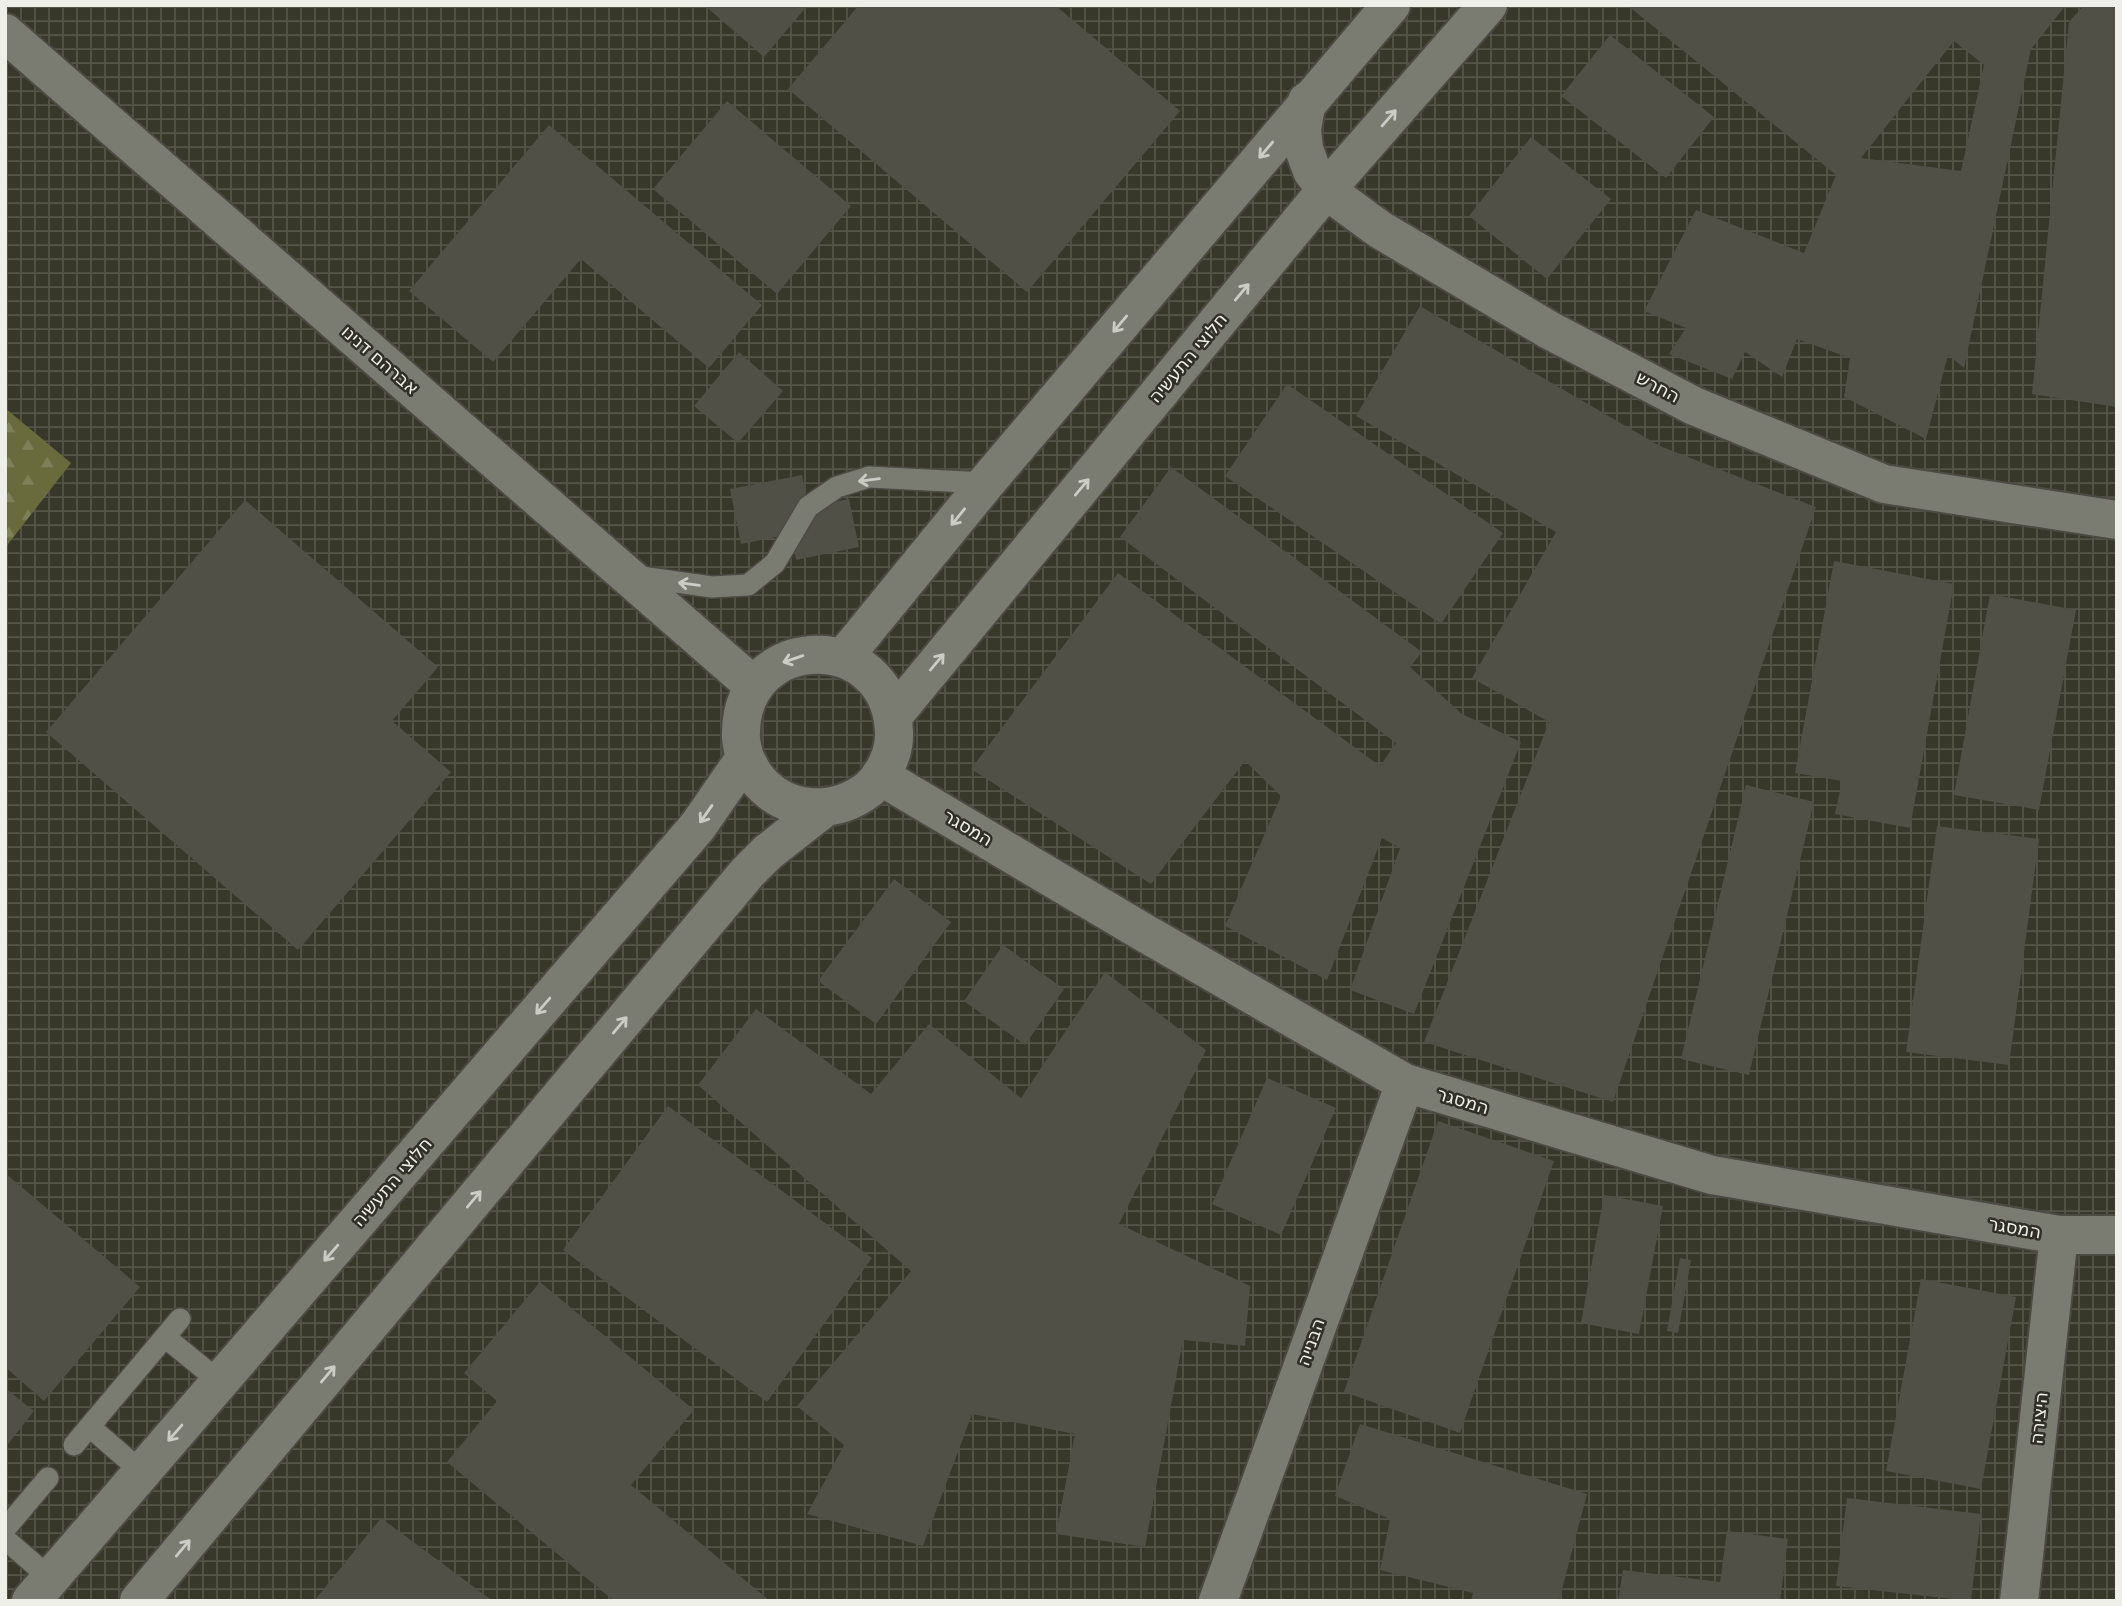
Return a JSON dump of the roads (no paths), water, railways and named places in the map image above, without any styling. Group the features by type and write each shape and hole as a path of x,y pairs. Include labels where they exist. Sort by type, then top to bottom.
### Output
{"street":[{"path":"844,657 986,483 1391,5"},
{"name":"חלוצי התעשיה","path":"894,715 1326,190 1488,5"},
{"name":"אברהם דנינו","path":"5,33 754,686"},
{"name":"החרש","path":"1307,101 1302,129 1304,149 1312,171 1326,190 1379,229 1549,330 1695,406 1884,484 2117,520"},
{"path":"818,653 844,657 867,670 884,690 894,715 895,741 887,766 880,776 871,787 849,802 823,808 799,807 776,797 758,780 745,758 740,734 743,709 754,686 771,668 793,657 818,653"},
{"name":"חלוצי התעשיה","path":"41,1589 698,827 745,758"},
{"name":"המסגר","path":"880,776 1154,939 1405,1083 1712,1175 2059,1236 2117,1235"},
{"path":"139,1601 747,873 768,852 823,808"},
{"name":"הבנייה","path":"1218,1601 1405,1083"},
{"name":"היצירה","path":"2019,1601 2059,1236"}],"lane":[{"path":"627,575 712,587 748,585 775,563 808,507 837,487 869,477 986,483"},
{"path":"74,1445 180,1319"},
{"path":"165,1338 220,1382"},
{"path":"90,1427 142,1472"},
{"path":"5,1529 48,1478"},
{"path":"5,1539 41,1589"}]}
